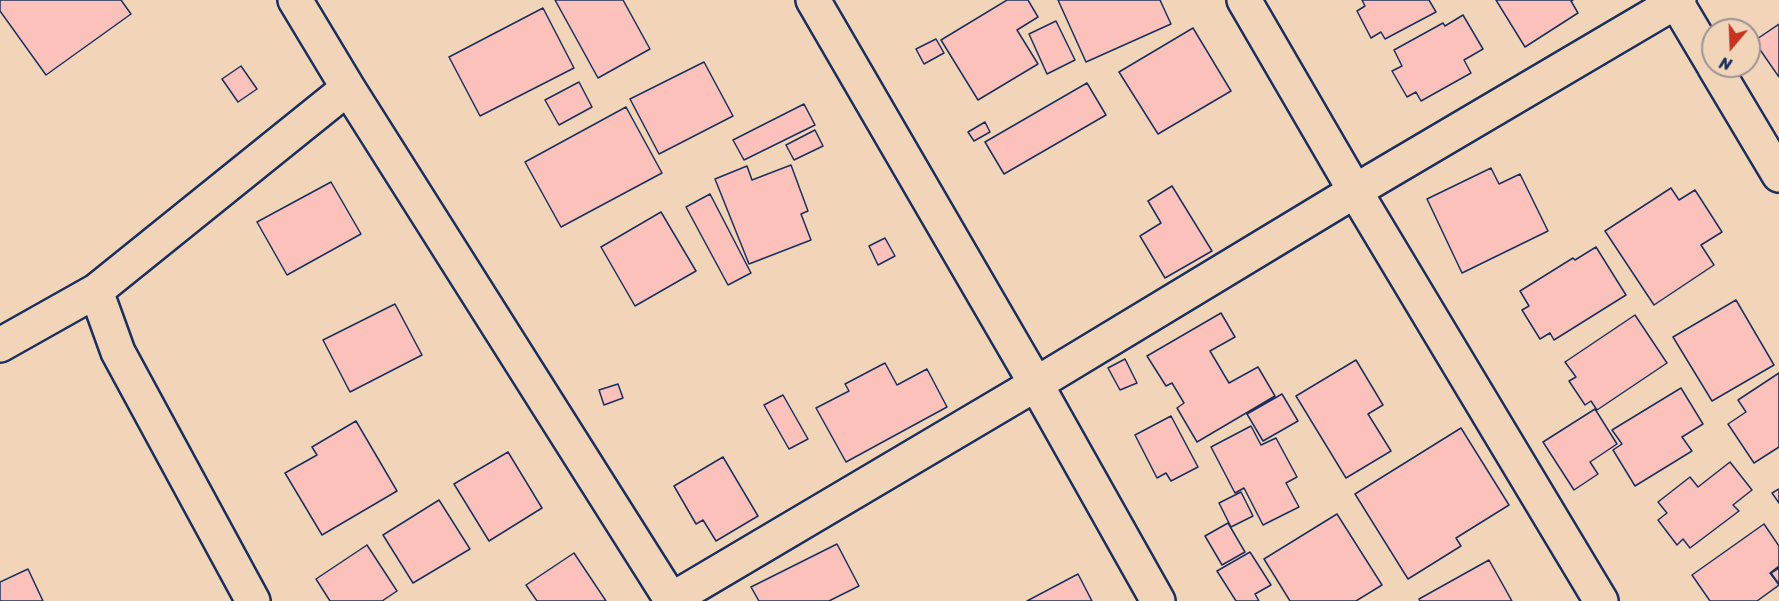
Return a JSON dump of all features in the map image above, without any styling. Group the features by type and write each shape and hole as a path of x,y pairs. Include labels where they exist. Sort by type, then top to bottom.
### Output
{"street":[{"path":"295,0 671,601 1677,1 1701,43"},
{"path":"813,0 1036,384 1158,601"},
{"path":"1244,0 1355,191 1601,601"},
{"path":"1722,78 1779,175"},
{"path":"0,345 96,291 348,88"},
{"path":"96,291 118,352 253,601"}],"building":[{"path":"0,0 121,0 131,14 46,75 0,11"},
{"path":"555,0 623,0 650,49 598,78"},
{"path":"1007,0 1028,0 1038,17 1017,30 1038,64 978,100 941,40"},
{"path":"1058,0 1160,0 1171,24 1086,62"},
{"path":"1362,0 1429,0 1436,12 1385,39 1381,32 1371,38 1357,11 1365,6"},
{"path":"1496,0 1573,0 1571,1 1578,13 1525,47"},
{"path":"543,8 574,68 480,116 449,57"},
{"path":"1463,15 1483,49 1464,60 1471,73 1421,101 1416,92 1407,97 1392,71 1402,66 1394,50 1443,23 1445,26"},
{"path":"1056,21 1075,60 1047,74 1029,34"},
{"path":"1779,24 1779,77 1761,51 1761,36"},
{"path":"1193,28 1231,91 1158,134 1119,72"},
{"path":"936,39 944,53 924,64 916,49"},
{"path":"704,62 733,116 659,154 630,99"},
{"path":"241,66 257,89 238,102 222,79"},
{"path":"579,82 592,107 559,125 545,100"},
{"path":"1087,83 1106,115 1004,174 985,142"},
{"path":"804,104 815,125 744,160 733,140"},
{"path":"626,107 662,173 561,227 525,162"},
{"path":"985,122 990,132 974,141 968,132"},
{"path":"815,130 823,146 794,160 786,145"},
{"path":"791,165 808,211 801,214 811,240 749,264 715,179 747,166 752,180"},
{"path":"1491,168 1499,184 1520,174 1548,231 1462,273 1427,199"},
{"path":"331,182 361,234 287,275 257,222"},
{"path":"1172,186 1212,251 1165,278 1140,236 1161,223 1148,201"},
{"path":"1671,188 1679,200 1695,190 1722,232 1701,245 1714,265 1654,305 1605,231"},
{"path":"710,194 751,273 728,285 686,207"},
{"path":"661,212 696,271 635,306 601,247"},
{"path":"885,238 895,256 878,265 869,246"},
{"path":"1596,247 1626,295 1554,340 1550,333 1540,339 1522,310 1529,306 1520,291 1573,258 1575,260"},
{"path":"1736,300 1774,365 1712,401 1673,337"},
{"path":"395,304 422,355 350,392 323,340"},
{"path":"1221,313 1235,337 1210,351 1229,383 1258,367 1275,396 1197,442 1177,408 1184,403 1172,383 1166,386 1147,356"},
{"path":"1635,315 1667,363 1597,410 1591,401 1585,405 1569,381 1576,377 1565,362"},
{"path":"1125,359 1137,383 1120,390 1108,368"},
{"path":"1356,360 1383,405 1368,414 1391,451 1346,478 1296,396"},
{"path":"885,363 897,385 927,369 947,407 846,462 816,408 849,391 845,384"},
{"path":"1779,373 1779,447 1754,463 1728,424 1746,412 1738,400"},
{"path":"618,384 623,398 604,405 599,390"},
{"path":"1681,388 1703,424 1682,437 1692,451 1635,486 1613,450 1622,444 1612,430"},
{"path":"1282,394 1298,421 1263,441 1247,414"},
{"path":"783,395 808,439 789,449 764,405"},
{"path":"1595,409 1617,444 1590,462 1598,474 1574,490 1543,442"},
{"path":"1171,416 1198,467 1171,481 1166,473 1157,478 1135,435"},
{"path":"356,421 397,491 322,535 285,473 317,455 312,447"},
{"path":"1251,426 1261,445 1276,438 1297,477 1286,483 1299,507 1263,525 1244,488 1235,493 1211,447"},
{"path":"1461,428 1509,505 1456,538 1461,546 1408,579 1355,494"},
{"path":"508,452 542,508 489,541 454,484"},
{"path":"723,457 758,516 716,541 703,520 696,524 674,486"},
{"path":"1730,462 1752,490 1733,505 1739,511 1690,548 1683,539 1677,545 1658,520 1667,513 1658,502 1690,477 1698,487"},
{"path":"1779,489 1779,503 1772,493"},
{"path":"1241,492 1253,516 1231,527 1219,503"},
{"path":"439,500 470,549 413,583 383,535"},
{"path":"1337,514 1382,585 1356,601 1290,601 1264,559"},
{"path":"1228,523 1245,552 1222,565 1205,536"},
{"path":"1764,524 1779,546 1779,566 1770,573 1779,585 1757,601 1710,601 1692,575"},
{"path":"837,544 859,586 829,601 759,601 751,587"},
{"path":"367,545 397,591 382,601 330,601 316,579"},
{"path":"1250,552 1271,585 1255,594 1259,601 1236,601 1217,571"},
{"path":"574,553 606,601 537,601 526,585"},
{"path":"1489,560 1512,601 1420,601 1419,599"},
{"path":"1779,568 1779,584 1771,573"},
{"path":"28,569 43,601 0,601 0,582"},
{"path":"1078,574 1092,601 1027,601"}]}
